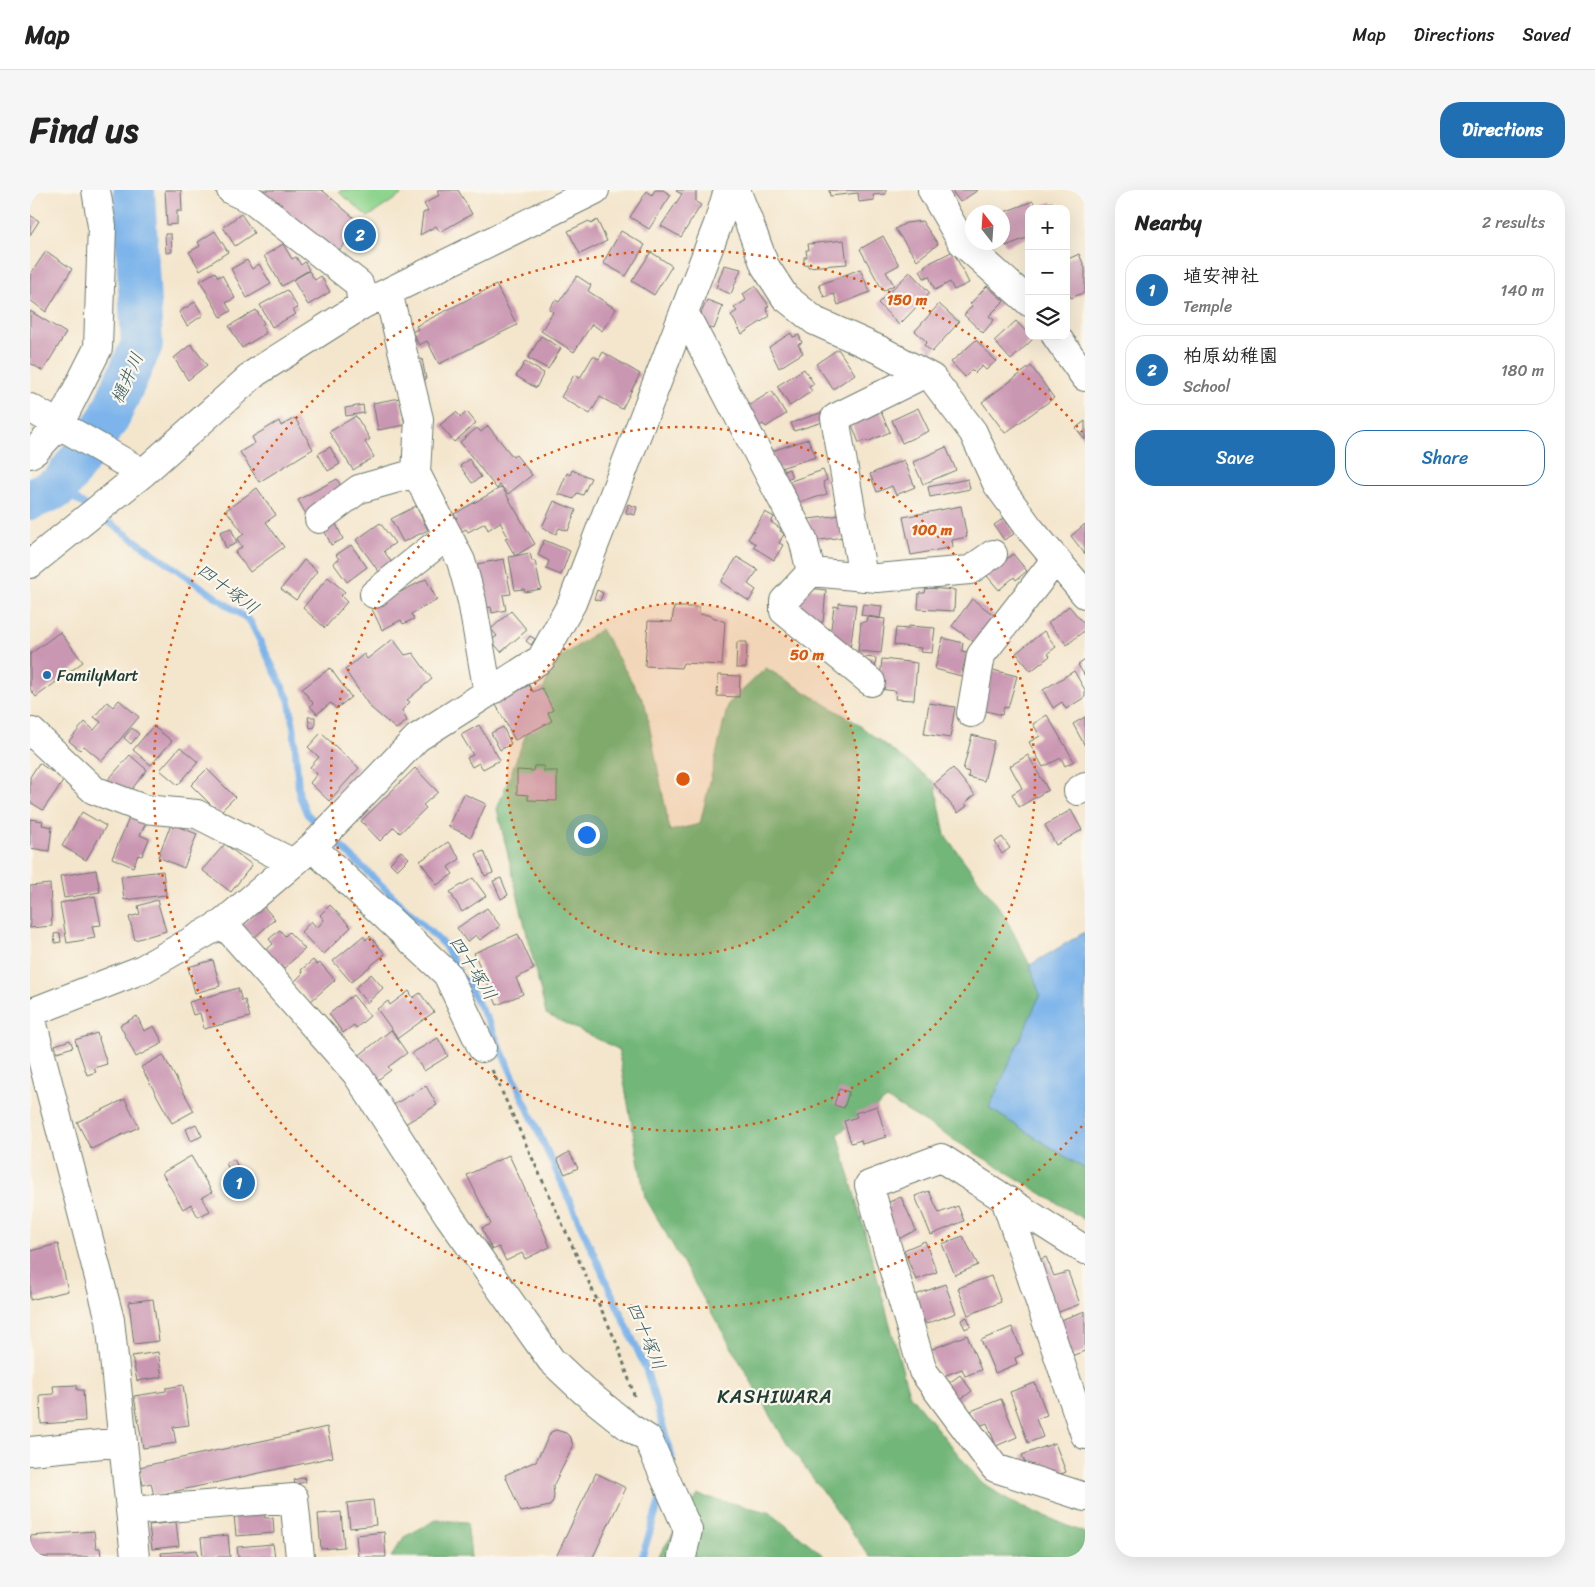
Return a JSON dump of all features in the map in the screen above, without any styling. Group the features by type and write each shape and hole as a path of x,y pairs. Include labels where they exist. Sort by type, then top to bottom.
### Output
{"street":[{"path":"30,454 66,428 98,348 102,226 96,190"},
{"path":"231,190 252,200 359,284 362,304"},
{"path":"30,564 133,467 255,373 362,304 595,190"},
{"path":"135,1557 110,1320 30,1013 143,970 223,923 303,856 417,738 541,659 572,603 718,224 728,190"},
{"path":"736,190 765,266 785,297 815,321 882,351 932,378 973,432 997,484 1085,594"},
{"path":"932,190 962,242 1025,298"},
{"path":"388,292 419,419 416,473 461,561 472,601 488,693"},
{"path":"684,312 803,538 811,572"},
{"path":"1059,340 1085,377"},
{"path":"863,577 835,418 924,374"},
{"path":"30,408 133,467"},
{"path":"319,519 359,490 416,473"},
{"path":"374,594 448,535"},
{"path":"811,572 877,578 970,570 993,554"},
{"path":"971,714 981,655 1056,559"},
{"path":"811,572 784,601 784,611 871,682"},
{"path":"30,732 94,790 144,809 197,814 303,856 447,974 482,1048"},
{"path":"223,923 356,1073 449,1216 551,1360 584,1392 628,1427 648,1439 688,1530 682,1557"},
{"path":"1085,1250 941,1158 869,1184 923,1371 995,1468 1085,1498"},
{"path":"1005,1199 1085,1435"},
{"path":"30,1451 123,1442"},
{"path":"130,1511 294,1498 300,1557"}],"path":[{"path":"482,1048 618,1346 636,1402"}],"green space":[{"path":"340,190 399,190 401,195 368,217 340,193"},
{"path":"601,629 645,704 670,831 700,824 728,704 766,668 855,722 935,783 945,835 1003,913 1030,965 1041,995 989,1108 1085,1169 1085,1220 887,1099 838,1134 909,1394 980,1481 1009,1501 1085,1533 1085,1557 870,1557 783,1437 645,1197 618,1049 546,1014 497,809 554,662"},
{"path":"698,1495 772,1513 825,1557 658,1557"},
{"path":"436,1520 467,1522 471,1557 391,1557 404,1537"}],"water":[{"path":"1085,932 1085,1169 989,1108 1040,995 1030,965"}],"building":[{"path":"165,190 181,190 182,211 177,211 177,224 167,225"},
{"path":"261,190 322,190 361,224 336,254"},
{"path":"438,190 458,190 472,214 440,232 436,226 420,235 423,213 428,211 424,204 439,195"},
{"path":"655,190 663,190 671,195 649,229 630,217 647,191 652,195"},
{"path":"677,190 696,190 696,202 701,205 681,237 661,226 682,194"},
{"path":"829,190 886,190 886,194 873,195 874,200 859,202 858,193 830,196"},
{"path":"951,190 978,190 960,202"},
{"path":"1033,201 1035,205 1025,205 1025,239 1010,244 1010,210"},
{"path":"1052,202 1053,205 1042,205"},
{"path":"241,214 254,233 235,246 223,227"},
{"path":"30,215 39,221 30,235"},
{"path":"597,220 607,241 580,254 568,231 589,221 591,224"},
{"path":"922,221 938,244 917,260 895,229 906,223"},
{"path":"215,231 228,252 200,270 189,252 200,246 198,242"},
{"path":"621,231 645,245 626,276 603,263"},
{"path":"165,234 171,234 172,252 166,253"},
{"path":"883,236 899,265 886,272 894,285 883,291 860,249"},
{"path":"844,240 847,264 808,267 808,264 804,265 804,257 807,257 806,250 809,250 808,244"},
{"path":"283,244 292,259 296,257 301,265 305,262 309,270 282,286 264,256"},
{"path":"46,251 72,269 46,312 30,300 30,275"},
{"path":"953,251 969,283 954,290 950,282 935,290 929,276 924,278 920,270"},
{"path":"651,252 672,266 654,295 632,281"},
{"path":"1079,254 1085,268 1085,292 1071,298 1070,296 1070,258"},
{"path":"247,260 252,269 259,264 271,284 247,298 231,269"},
{"path":"724,265 741,269 731,294 716,288"},
{"path":"860,269 870,292 838,305 834,294 824,297 819,285"},
{"path":"309,271 315,280 321,276 330,292 308,305 293,280"},
{"path":"215,272 218,277 222,275 235,298 226,303 231,311 221,317 200,281"},
{"path":"910,272 930,293 899,325 878,303"},
{"path":"577,276 591,285 588,291 616,309 602,331 592,324 574,352 541,331 553,312 549,309 555,300 559,302"},
{"path":"496,285 517,325 439,364 427,341 419,345 412,332 418,329 416,326"},
{"path":"755,286 769,306 766,308 770,316 742,334 731,315 737,311 734,308 746,300 743,294"},
{"path":"987,286 1004,301 989,316 994,320 983,333 964,315 972,306 970,304"},
{"path":"287,290 298,308 293,310 296,314 272,327 260,305"},
{"path":"707,300 723,306 714,329 696,324"},
{"path":"195,302 203,315 187,326 179,312"},
{"path":"939,304 959,322 932,352 924,345 927,342 915,331"},
{"path":"256,310 264,323 262,325 266,333 242,348 229,326"},
{"path":"30,311 66,333 43,371 30,363"},
{"path":"1016,321 1025,331 1025,340 1032,340 1011,360 994,341"},
{"path":"791,333 793,337 799,335 802,343 798,344 803,353 779,368 769,347"},
{"path":"541,336 561,348 548,369 528,358"},
{"path":"976,340 996,361 986,370 982,366 975,373 972,370 965,377 951,362"},
{"path":"191,344 207,365 188,380 174,358"},
{"path":"838,349 855,374 833,389 816,364"},
{"path":"603,352 640,374 622,409 600,397 590,414 561,397 574,375 580,378 593,356 599,359"},
{"path":"422,359 426,379 419,381 415,360"},
{"path":"525,362 544,373 536,388 516,376"},
{"path":"1031,366 1054,398 1005,433 982,402"},
{"path":"804,369 814,384 809,387 812,391 790,406 777,386"},
{"path":"772,391 786,414 766,427 763,424 758,427 745,408"},
{"path":"400,398 405,425 378,430 373,403"},
{"path":"363,405 364,413 346,416 345,408"},
{"path":"918,408 929,431 902,443 892,420"},
{"path":"880,410 890,432 867,442 866,440 859,443 851,422"},
{"path":"456,412 461,417 467,412 476,423 454,442 440,425"},
{"path":"823,412 826,421 794,431 791,423"},
{"path":"356,416 370,439 365,442 374,457 353,470 329,432"},
{"path":"295,418 313,449 259,482 240,452 255,443 252,437 279,421 281,426"},
{"path":"1085,421 1085,440 1076,428"},
{"path":"488,426 513,457 516,455 532,475 508,494 500,485 497,489 460,442 477,428 481,432"},
{"path":"808,439 816,457 777,469 772,451"},
{"path":"330,447 340,464 328,471 318,454"},
{"path":"946,447 956,470 923,484 913,462"},
{"path":"469,459 481,477 472,483 460,466"},
{"path":"904,460 915,487 896,495 892,486 877,492 870,474"},
{"path":"789,469 792,477 780,481 777,474"},
{"path":"572,470 591,478 583,495 577,493 574,499 558,494 567,473 570,475"},
{"path":"823,470 827,480 823,482 827,494 795,504 788,482"},
{"path":"337,479 346,494 307,516 298,500"},
{"path":"968,479 970,489 930,497 928,487"},
{"path":"502,487 535,544 515,556 505,538 508,537 500,522 488,530 485,523 468,532 466,529 459,533 452,520 457,518 454,514"},
{"path":"257,488 276,515 266,522 284,547 250,572 235,552 242,547 237,539 244,534 226,510"},
{"path":"554,501 576,510 568,531 559,528 556,534 542,527"},
{"path":"628,504 637,507 635,515 626,513"},
{"path":"416,506 428,530 403,542 391,519"},
{"path":"961,506 967,537 952,540 953,547 911,555 903,517"},
{"path":"765,512 774,517 771,522 781,529 780,531 784,534 779,543 783,545 774,560 753,547 756,544 748,539"},
{"path":"841,515 844,537 812,541 809,519"},
{"path":"333,517 343,539 331,545 321,523"},
{"path":"1004,518 1014,534 1004,540 994,525"},
{"path":"380,523 395,543 384,551 392,563 379,572 356,540"},
{"path":"1085,524 1085,554 1071,536"},
{"path":"231,528 237,543 226,548 220,532"},
{"path":"544,540 570,551 561,575 546,569 549,561 538,555"},
{"path":"351,545 367,567 347,582 333,563 339,559 336,555"},
{"path":"530,553 532,561 535,561 541,589 525,592 524,589 515,590 509,557"},
{"path":"1013,554 1027,571 1016,580 1014,577 999,590 982,570 1003,562"},
{"path":"737,557 758,570 748,584 756,590 749,601 721,582"},
{"path":"504,559 511,594 503,595 506,610 492,613 491,607 486,608 477,564"},
{"path":"304,560 317,571 296,600 281,589"},
{"path":"328,577 345,592 341,596 347,602 325,628 303,608"},
{"path":"426,579 437,600 411,614 414,619 403,624 401,620 382,630 371,607"},
{"path":"800,587 826,590 823,622 808,621 797,615"},
{"path":"926,588 955,590 954,611 918,609 919,593 925,593"},
{"path":"597,590 603,593 600,601 594,599"},
{"path":"972,599 994,615 974,642 952,626"},
{"path":"839,603 856,605 850,650 829,643 834,606 839,607"},
{"path":"863,604 882,606 880,618 861,615"},
{"path":"1069,606 1085,625 1085,630 1067,645 1048,623"},
{"path":"674,607 699,607 699,614 708,615 725,622 722,665 683,663 681,668 645,666 648,621 672,622"},
{"path":"511,611 527,630 501,652 491,640 497,636 491,629"},
{"path":"867,617 885,619 881,653 858,651 861,622 866,622"},
{"path":"908,626 935,628 932,653 920,652 921,648 894,645 896,628 908,629"},
{"path":"1044,631 1056,647 1048,653 1050,656 1031,671 1016,653"},
{"name":"FamilyMart","path":"60,632 83,662 36,697 30,689 30,654"},
{"path":"530,636 535,639 531,645 526,641"},
{"path":"943,638 963,643 962,651 967,652 961,676 935,669"},
{"path":"393,639 405,655 413,653 432,679 407,700 410,702 402,710 407,721 396,729 370,707 345,670 364,654 367,659"},
{"path":"737,642 747,642 746,668 736,668"},
{"path":"862,657 876,658 875,670"},
{"path":"882,659 917,663 914,700 895,699 896,691 879,689"},
{"path":"1085,660 1085,676 1078,665"},
{"path":"330,668 351,697 336,709 331,703 317,714 310,706 313,703 302,689"},
{"path":"993,670 1017,676 1008,708 1004,707 1002,715 982,710"},
{"path":"1074,671 1085,690 1085,697 1066,709 1062,702 1053,708 1043,690"},
{"path":"718,675 740,676 739,697 717,696"},
{"path":"529,685 533,692 542,688 553,710 548,713 552,721 515,740 495,703"},
{"path":"119,700 139,717 102,761 84,746 80,750 69,741 85,722 94,730 101,722 94,717 107,702 113,707"},
{"path":"929,703 955,707 950,738 924,734"},
{"path":"1047,715 1074,761 1065,766 1061,758 1043,767 1029,742 1040,736 1033,724"},
{"path":"308,717 315,717 315,727 310,728"},
{"path":"1085,717 1085,746 1073,724"},
{"path":"479,725 500,760 483,769 479,763 472,767 467,758 473,755 461,735"},
{"path":"153,726 172,741 151,765 133,750"},
{"path":"503,727 511,744 500,750 491,733"},
{"path":"132,728 139,734 131,744 124,738"},
{"path":"321,733 359,768 329,801 310,783 317,774 310,767 319,757 308,747"},
{"path":"972,735 994,741 984,781 968,777 969,772 963,770"},
{"path":"180,747 198,762 178,785 160,770"},
{"path":"130,755 147,770 127,795 107,781"},
{"path":"1028,755 1048,790 1019,807 1012,794 1022,788 1010,766"},
{"path":"39,763 64,780 43,810 30,802 30,777"},
{"path":"534,766 544,766 544,771 557,771 557,801 528,800 528,795 517,794 517,770 533,771"},
{"path":"415,768 438,792 423,805 426,808 400,833 394,827 380,841 361,821"},
{"path":"953,768 975,795 965,803 967,806 958,813 934,784"},
{"path":"207,769 235,797 219,813 191,785"},
{"path":"464,794 486,804 471,837 448,826"},
{"path":"1071,810 1082,830 1056,845 1045,825"},
{"path":"82,812 106,826 86,860 62,846"},
{"path":"130,816 146,823 140,835 149,839 142,856 138,855 133,867 112,858"},
{"path":"30,819 43,821 42,825 52,827 49,851 30,848"},
{"path":"171,824 197,834 184,868 158,857"},
{"path":"1002,837 1010,848 1002,854 995,842"},
{"path":"448,842 460,859 448,867 453,874 437,885 420,861"},
{"path":"225,844 252,865 231,892 202,870"},
{"path":"401,851 409,858 397,870 390,863"},
{"path":"484,851 493,873 485,876 476,854"},
{"path":"96,870 100,892 64,898 60,876"},
{"path":"163,871 166,895 124,900 121,876"},
{"path":"473,878 486,896 462,912 450,892"},
{"path":"501,878 508,895 501,899 493,881"},
{"path":"50,884 52,926 30,928 30,886"},
{"path":"95,896 101,925 92,926 95,938 67,943 60,903"},
{"path":"157,900 166,931 135,940 129,917 140,914 138,906"},
{"path":"330,905 351,927 323,955 301,932 311,921 317,928 324,920 320,915"},
{"path":"263,906 275,919 254,938 242,925"},
{"path":"487,908 500,926 480,940 476,935 467,942 457,928"},
{"path":"280,930 285,936 289,932 305,949 282,970 265,951 273,944 269,939"},
{"path":"60,933 61,942 55,943 54,934"},
{"path":"518,934 534,969 516,978 523,994 497,1005 474,953"},
{"path":"363,936 366,940 370,936 385,954 351,982 333,961"},
{"path":"213,960 220,986 195,993 188,967"},
{"path":"313,960 317,965 320,963 335,980 311,1001 294,982 303,973 301,970"},
{"path":"371,974 383,988 367,1003 355,988"},
{"path":"238,988 242,1001 245,1000 250,1017 204,1029 200,1013 193,1015 189,1002"},
{"path":"409,991 413,998 420,993 434,1012 398,1038 377,1009 388,1001 390,1005"},
{"path":"353,995 370,1016 356,1028 354,1025 343,1033 329,1014"},
{"path":"137,1016 144,1031 154,1026 163,1043 136,1057 120,1025"},
{"path":"391,1030 407,1053 388,1067 391,1070 375,1082 357,1057"},
{"path":"97,1033 107,1064 94,1068 96,1072 87,1075 75,1040"},
{"path":"438,1038 448,1056 424,1071 412,1053"},
{"path":"70,1040 73,1047 57,1052 55,1045"},
{"path":"163,1055 194,1111 172,1123 141,1067"},
{"path":"426,1086 437,1105 405,1124 393,1105"},
{"path":"839,1089 849,1092 844,1108 834,1105"},
{"path":"125,1099 139,1127 91,1149 77,1122"},
{"path":"877,1106 886,1137 862,1144 861,1140 851,1143 844,1121 857,1117 855,1113"},
{"path":"196,1124 202,1136 191,1141 186,1129"},
{"path":"569,1152 578,1168 565,1174 557,1159"},
{"path":"509,1155 550,1247 525,1259 522,1253 506,1261 499,1247 492,1250 482,1228 491,1224 467,1175"},
{"path":"191,1156 212,1192 202,1197 210,1211 198,1217 191,1204 183,1209 162,1173"},
{"path":"234,1159 244,1180 235,1183 226,1163"},
{"path":"929,1191 939,1213 958,1206 964,1221 931,1235 915,1196"},
{"path":"901,1197 916,1230 895,1241 883,1209 890,1206 889,1202"},
{"path":"963,1236 978,1265 955,1275 942,1244"},
{"path":"925,1241 937,1272 916,1280 904,1250"},
{"path":"58,1244 68,1291 30,1300 30,1251"},
{"path":"1046,1257 1054,1276 1068,1272 1080,1304 1054,1314 1035,1262"},
{"path":"991,1276 1001,1302 968,1315 958,1288"},
{"path":"945,1284 956,1313 926,1324 924,1320 920,1321 910,1297"},
{"path":"153,1299 159,1341 134,1344 129,1302"},
{"path":"1085,1311 1085,1351 1071,1356 1058,1321"},
{"path":"967,1317 971,1326 965,1329 961,1320"},
{"path":"1012,1327 1023,1354 1015,1358 1017,1364 995,1373 981,1340"},
{"path":"967,1335 981,1370 965,1376 962,1369 941,1377 930,1350"},
{"path":"158,1352 162,1377 137,1381 132,1356"},
{"path":"960,1375 972,1391 957,1402 945,1386"},
{"path":"1035,1383 1047,1415 1036,1419 1043,1437 1028,1443 1010,1392"},
{"path":"77,1385 77,1390 83,1390 85,1421 41,1424 40,1395 54,1394 53,1386"},
{"path":"183,1385 189,1425 173,1427 176,1443 143,1448 134,1396 166,1391 166,1388"},
{"path":"1001,1399 1017,1437 996,1446 987,1423 977,1427 971,1411"},
{"path":"327,1427 333,1457 154,1496 151,1483 143,1485 139,1467"},
{"path":"556,1430 566,1433 571,1438 573,1447 553,1486 553,1501 550,1506 521,1512 505,1475 536,1461 551,1432"},
{"path":"1055,1443 1066,1472 1056,1476 1053,1471 1031,1479 1022,1455"},
{"path":"596,1473 626,1488 593,1557 556,1557"},
{"path":"304,1477 306,1482 295,1484 294,1480"},
{"path":"373,1500 376,1525 350,1528 347,1503"},
{"path":"264,1511 265,1518 273,1518 274,1533 236,1536 234,1514"},
{"path":"341,1512 344,1547 321,1549 318,1514"},
{"path":"176,1522 179,1546 152,1549 149,1525"},
{"path":"94,1531 96,1548 100,1548 101,1557 30,1557 30,1536"},
{"path":"384,1532 386,1557 358,1557 356,1535"},
{"path":"228,1535 230,1557 203,1557 201,1538"},
{"path":"273,1544 275,1557 238,1557 237,1547"},
{"path":"197,1550 198,1557 162,1557 161,1553"}],"waterway":[{"name":"樋井川","path":"30,499 59,487 109,418 142,344 134,190"},
{"name":"四十塚川","path":"59,487 90,509"},
{"name":"四十塚川","path":"99,515 250,621 289,700 294,729 299,795 307,814 322,828"},
{"name":"四十塚川","path":"330,836 445,946 458,970"},
{"name":"四十塚川","path":"464,979 488,1021 646,1369 672,1457 670,1466"},
{"name":"四十塚川","path":"642,1557 662,1493"}],"place":[{"name":"柏原幼稚園","path":"360,235"},
{"name":"FamilyMart","path":"47,675"},
{"name":"埴安神社","path":"239,1183"}],"district":[{"name":"KASHIWARA","path":"775,1396"}]}
